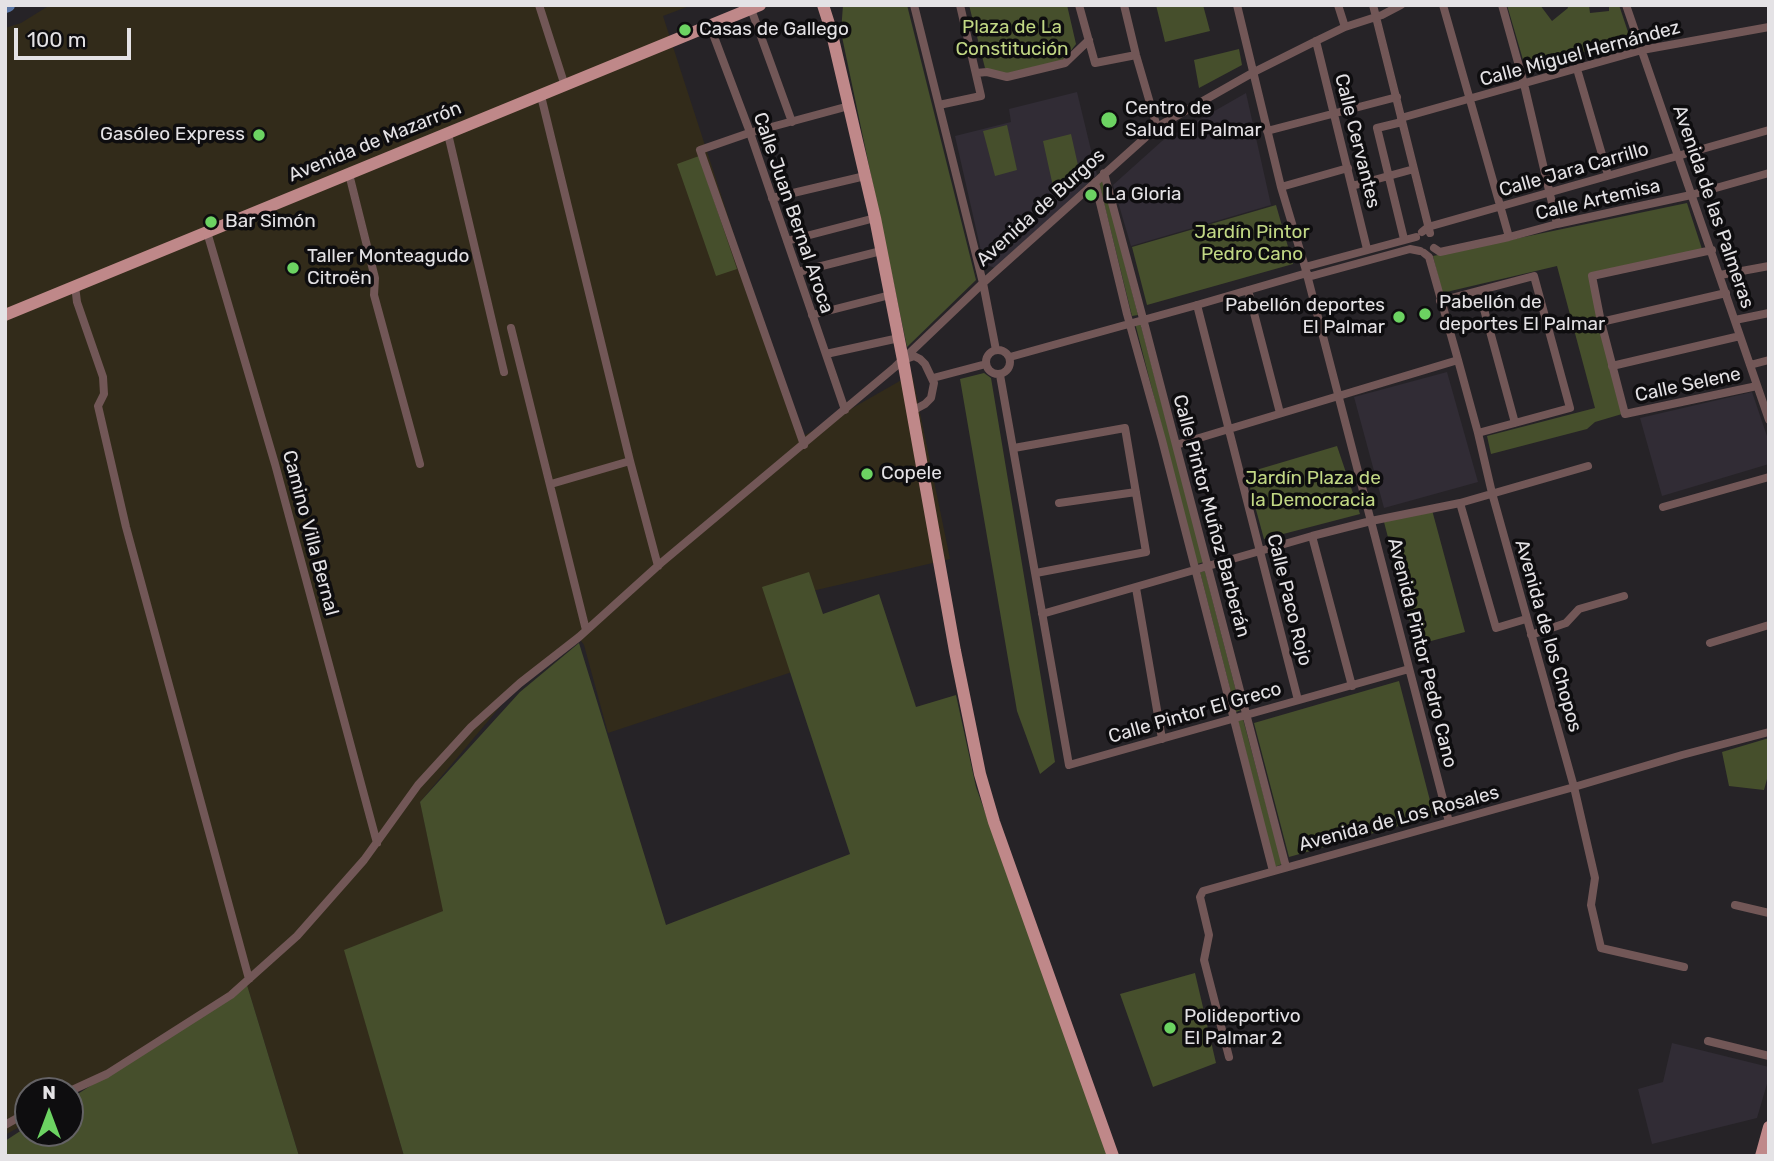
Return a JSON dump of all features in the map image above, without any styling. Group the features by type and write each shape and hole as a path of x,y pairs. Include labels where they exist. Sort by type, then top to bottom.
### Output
{"main road":[{"path":"823,5 875,218 980,774 1003,848 1112,1156"},
{"path":"831,30 833,5"},
{"name":"Avenida de Mazarrón","path":"5,315 752,7"},
{"path":"1761,1156 1769,1127"}],"street":[{"path":"540,5 565,86"},
{"path":"914,5 983,283 996,350"},
{"path":"939,105 981,96 960,5"},
{"path":"1079,5 1095,63 1136,55"},
{"path":"1125,5 1157,127"},
{"name":"Avenida Pintor Pedro Cano","path":"1237,5 1281,187 1307,272 1448,822"},
{"path":"1373,5 1414,169 1424,232 1415,245 1428,252"},
{"name":"Avenida de Burgos","path":"84,1085 107,1074 230,995 249,979 297,936 364,860 418,785 471,727 903,360 983,283 1157,127 1254,72 1316,41 1401,5"},
{"path":"1443,5 1509,237"},
{"path":"1502,5 1557,224"},
{"name":"Avenida de las Palmeras","path":"1626,5 1769,420"},
{"path":"752,7 792,122"},
{"path":"1327,14 1338,8 1345,27"},
{"name":"Calle Juan Bernal Aroca","path":"710,26 845,410"},
{"name":"Calle Miguel Hernández","path":"1389,176 1377,128 1642,50 1769,27"},
{"path":"976,73 987,72 1007,77 1065,63 1089,40"},
{"name":"Calle Cervantes","path":"1316,41 1367,249"},
{"path":"1577,69 1608,175"},
{"path":"541,96 658,566"},
{"path":"1267,131 1397,97"},
{"path":"804,445 700,150 749,133 849,106"},
{"name":"Calle Jara Carrillo","path":"1307,272 1367,249 1551,192 1769,130"},
{"path":"448,134 504,372"},
{"path":"1281,187 1348,168"},
{"path":"1352,186 1414,169"},
{"name":"Calle Pintor Muñoz Barberán","path":"1104,173 1286,867"},
{"name":"Calle Artemisa","path":"1428,252 1440,252 1691,195 1769,173"},
{"path":"349,174 375,278 374,295 420,464"},
{"path":"772,198 865,176"},
{"path":"1389,176 1404,239"},
{"name":"Calle Pintor Muñoz Barberán","path":"1095,182 1273,871"},
{"path":"787,241 875,218"},
{"name":"Camino Villa Bernal","path":"207,232 275,464 377,843"},
{"path":"1424,232 1435,240 1428,252"},
{"path":"1010,357 1307,272 1410,249 1428,252"},
{"path":"1712,250 1592,276 1612,366 1740,336"},
{"path":"798,272 881,251"},
{"name":"Avenida de los Chopos","path":"1428,252 1574,787 1594,878 1591,905 1601,948 1684,967"},
{"path":"1720,275 1769,266"},
{"path":"1440,301 1534,276 1570,408 1478,433"},
{"path":"75,286 77,302 103,377 104,394 98,406 127,527 249,979"},
{"path":"1248,290 1280,413"},
{"path":"1479,291 1515,423"},
{"path":"1601,323 1726,293"},
{"path":"812,315 890,295"},
{"name":"Calle Paco Rojo","path":"1197,305 1298,701"},
{"path":"1735,320 1769,313"},
{"path":"511,328 586,631"},
{"path":"826,354 899,338"},
{"path":"918,346 920,359"},
{"path":"996,350 1004,351 1010,357 1011,363 1000,375 990,372 986,364 988,355 996,350"},
{"path":"903,360 914,356 920,359 933,378 930,398 912,411"},
{"path":"1176,444 1458,359"},
{"path":"1750,365 1769,360"},
{"path":"933,378 986,364"},
{"name":"Calle Selene","path":"1612,366 1625,414 1757,386"},
{"path":"1000,375 1042,614 1312,536 1460,503 1588,466"},
{"path":"909,394 925,404"},
{"path":"1014,448 1125,428 1146,552 1036,573"},
{"path":"551,484 630,461"},
{"path":"1663,507 1769,477"},
{"path":"1059,503 1136,492"},
{"path":"1460,503 1496,628 1526,619"},
{"path":"1312,536 1352,686"},
{"path":"1136,588 1162,738"},
{"path":"1531,635 1566,623 1579,609 1624,596"},
{"name":"Calle Pintor El Greco","path":"1042,614 1069,765 1409,669"},
{"path":"1710,643 1769,625"},
{"name":"Avenida de Los Rosales","path":"1229,1057 1204,960 1209,935 1200,897 1203,891 1769,732"},
{"path":"1735,905 1769,913"},
{"path":"1708,1041 1768,1054"}],"shaded area":[{"path":"50,5 692,5 663,16 800,438 912,374 950,559 782,598 801,669 608,733 584,645 579,638 520,683 420,802 444,911 345,950 404,1156 299,1156 247,985 84,1088 84,1077 14,1077 14,1130 5,1135 5,28 21,23"},
{"path":"1077,92 1097,175 995,268 984,264 955,136 1011,122 1009,109"},
{"path":"1246,93 1271,205 1131,246 1113,185 1162,141"},
{"path":"1447,372 1478,482 1384,508 1354,397"},
{"path":"1752,392 1769,442 1769,464 1662,496 1640,418"},
{"path":"1672,1043 1769,1067 1769,1077 1757,1118 1652,1144 1638,1089 1663,1082"}],"green space":[{"path":"843,5 907,5 976,280 907,347 841,32"},
{"name":"Plaza de La Constitución","path":"969,5 1067,5 1076,44 1063,61 1008,74 985,68"},
{"path":"1156,5 1203,5 1210,31 1165,42"},
{"path":"1507,5 1540,5 1552,21 1568,8 1567,5 1589,5 1590,13 1609,11 1609,5 1619,5 1630,38 1526,70"},
{"path":"1239,49 1242,65 1199,88 1194,60"},
{"path":"1007,125 1017,170 995,176 983,131"},
{"path":"1071,134 1082,183 1054,191 1043,141"},
{"path":"699,156 737,269 716,276 677,164"},
{"path":"1103,179 1138,315 1132,316 1099,183"},
{"path":"1687,203 1702,249 1589,274 1622,414 1595,422 1587,429 1491,454 1487,436 1595,408 1557,266 1442,293 1433,256"},
{"name":"Jardín Pintor Pedro Cano","path":"1276,205 1293,264 1147,305 1132,247"},
{"path":"1140,322 1204,562 1197,564 1135,323"},
{"path":"984,373 991,378 1055,762 1040,774 1017,711 960,379"},
{"name":"Jardín Plaza de la Democracia","path":"1337,446 1360,514 1264,539 1246,473"},
{"path":"1432,510 1465,632 1416,645 1384,522"},
{"path":"1205,571 1241,710 1236,712 1200,572"},
{"path":"809,572 823,614 879,594 916,707 956,695 976,787 1108,1156 404,1156 344,950 443,911 420,802 520,692 579,643 666,925 850,854 762,587"},
{"path":"1399,681 1434,816 1289,857 1254,723"},
{"path":"1243,719 1282,864 1275,867 1238,721"},
{"path":"1769,738 1769,778 1764,790 1729,786 1722,752"},
{"name":"Polideportivo El Palmar 2","path":"1195,973 1216,1063 1153,1087 1120,994"},
{"path":"247,985 299,1156 5,1156 5,1141 14,1135 14,1147 84,1147 84,1090"}],"place":[{"name":"Casas de Gallego","path":"685,30"},
{"name":"Centro de Salud El Palmar","path":"1109,120"},
{"name":"Gasóleo Express","path":"259,135"},
{"name":"La Gloria","path":"1091,195"},
{"name":"Bar Simón","path":"211,222"},
{"name":"Taller Monteagudo Citroën","path":"293,268"},
{"name":"Pabellón de deportes El Palmar","path":"1425,314"},
{"name":"Pabellón deportes El Palmar","path":"1399,317"},
{"name":"Copele","path":"867,474"},
{"name":"Polideportivo El Palmar 2","path":"1170,1028"}]}
